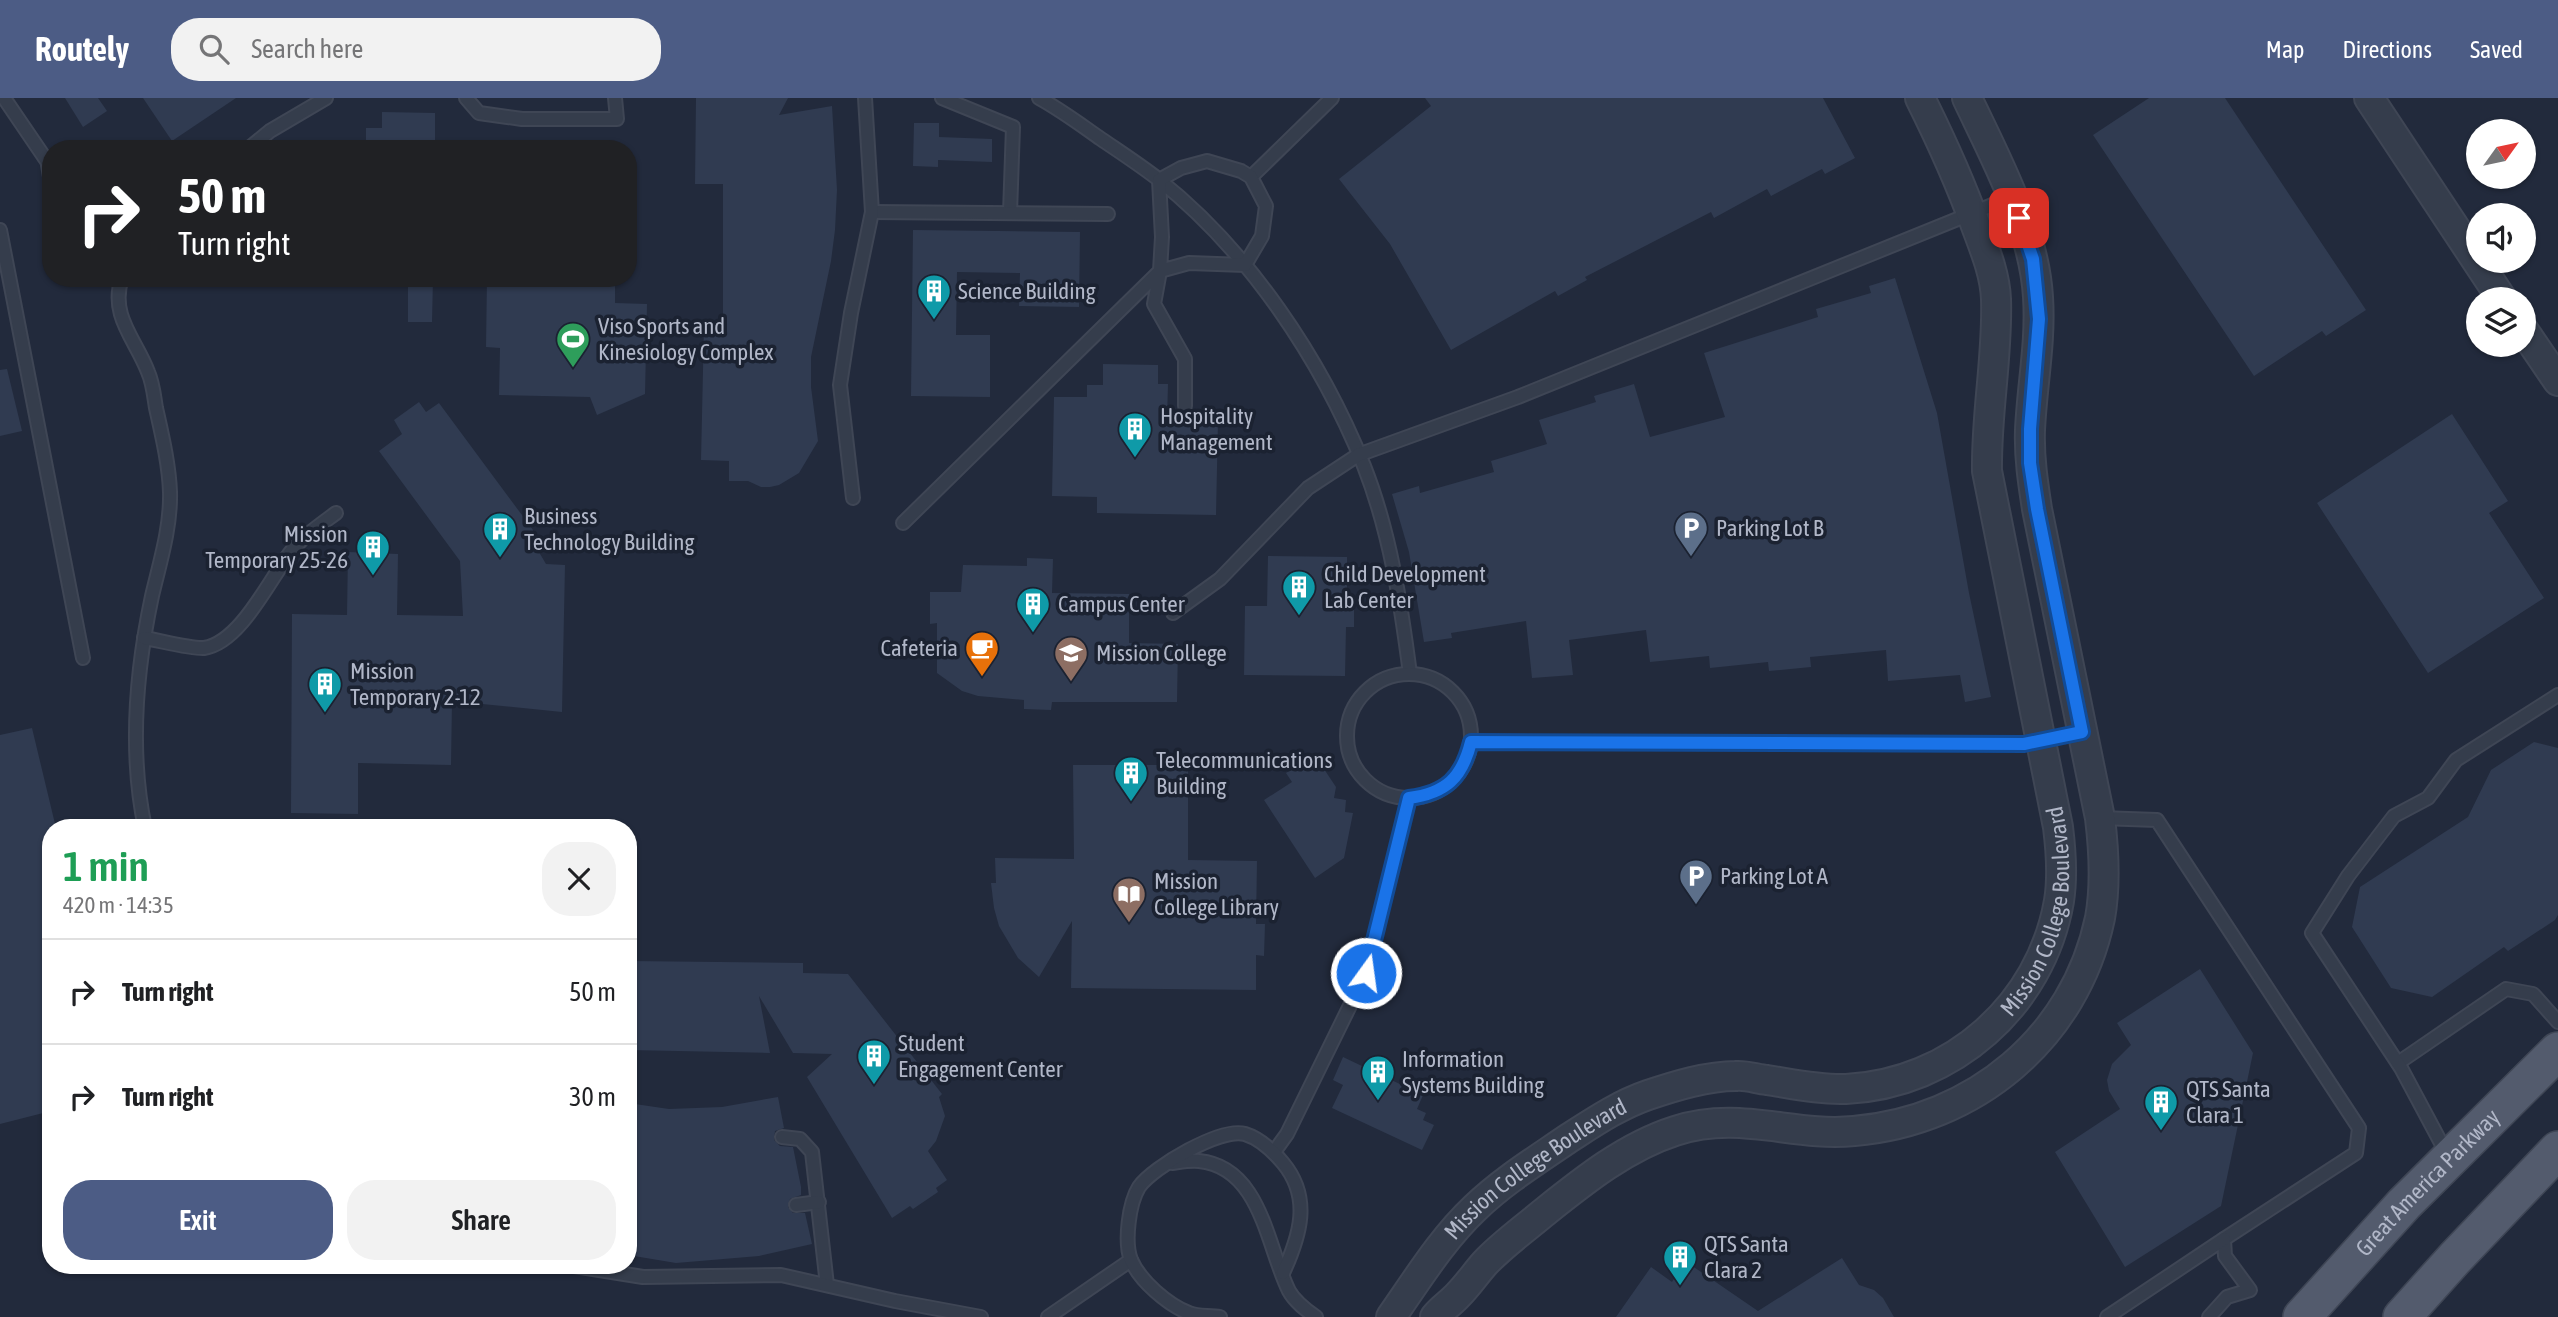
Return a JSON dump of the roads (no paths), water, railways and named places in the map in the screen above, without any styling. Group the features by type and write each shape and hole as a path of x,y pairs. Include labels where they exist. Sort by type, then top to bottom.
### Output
{"main road":[{"name":"Great America Parkway","path":"2302,1317 2404,1204 2558,1051"},
{"path":"2402,1317 2558,1150"}],"street":[{"name":"Mission College Boulevard","path":"1391,1317 1442,1245 1474,1208 1512,1177 1601,1118 1644,1096 1675,1086 1736,1075 1814,1088 1846,1089 1886,1084 1923,1072 1954,1058 1984,1035 2007,1012 2030,982 2047,947 2060,899 2062,864 2058,827 1987,471 1986,437 1996,336 1996,296 1989,262 1971,213 1920,98"},
{"name":"Mission College Boulevard","path":"1435,1317 1443,1307 1454,1307 1487,1261 1527,1227 1608,1164 1645,1142 1704,1123 1732,1121 1850,1132 1886,1127 1917,1120 1976,1094 2009,1070 2057,1018 2091,951 2100,916 2105,855 2030,463 2030,429 2039,319 2033,259 2012,197 1967,98"},
{"path":"2369,98 2494,287"},
{"path":"2536,349 2558,381"}],"lane":[{"path":"4,98 42,154"},
{"path":"258,140 326,98"},
{"path":"466,98 479,113 522,119 617,119 615,98"},
{"path":"853,498 840,385 851,313 872,212 865,98"},
{"path":"942,98 1013,127 1010,213"},
{"path":"1039,98 1159,180 1205,222 1245,265 1278,307 1322,378 1358,455 1387,539 1398,591 1410,674"},
{"path":"1251,177 1332,98"},
{"path":"1159,180 1181,168 1207,161 1241,171 1251,177 1266,206 1262,236 1245,265"},
{"path":"1159,180 1162,237 1154,304 1185,359 1185,406"},
{"path":"1172,613 1220,579 1308,488 1358,455 1518,397 2012,197"},
{"path":"872,212 1108,214"},
{"path":"0,230 83,658"},
{"path":"902,523 1160,271 1189,263 1245,265"},
{"path":"118,287 121,318 149,373 170,492 164,549 144,638 136,700 138,763 144,819"},
{"path":"144,638 204,648 221,640 247,618 291,551 335,513"},
{"path":"1410,674 1431,678 1448,688 1462,703 1470,722 1471,742 1467,760 1458,776 1444,788 1427,796 1409,798 1390,795 1373,786 1355,764 1347,737 1350,717 1359,699 1373,685 1391,677 1410,674"},
{"path":"2450,1159 2398,1063 2312,933 2348,876 2393,816 2428,798 2456,760 2558,695"},
{"path":"1471,742 2024,744 2082,732"},
{"path":"1274,1152 1299,1110 1366,973 1409,798"},
{"path":"2100,818 2157,820 2359,1128 2356,1153 2107,1317"},
{"path":"2398,1063 2506,989 2533,995 2558,1022"},
{"path":"1220,1317 1192,1315 1170,1303 1149,1285 1131,1259 1128,1233 1130,1207 1140,1186 1168,1163 1203,1143 1224,1135 1244,1134 1260,1141 1274,1152 1289,1170 1300,1200 1301,1216 1296,1243 1283,1273"},
{"path":"782,1137 800,1139 812,1152 827,1285"},
{"path":"1168,1163 1199,1161 1224,1168 1247,1190 1261,1212 1290,1293 1304,1309 1316,1317"},
{"path":"796,1205 819,1202"},
{"path":"2209,1317 2227,1297 2250,1290 2225,1256 2224,1239"},
{"path":"1048,1317 1131,1259"},
{"path":"624,1274 643,1277 781,1275 981,1317"}],"place":[{"name":"Science Building","path":"934,321"},
{"name":"Viso Sports and Kinesiology Complex","path":"573,369"},
{"name":"Hospitality Management","path":"1135,459"},
{"name":"Parking Lot B","path":"1691,558"},
{"name":"Business Technology Building","path":"500,559"},
{"name":"Mission Temporary 25-26","path":"373,577"},
{"name":"Child Development Lab Center","path":"1299,617"},
{"name":"Campus Center","path":"1033,634"},
{"name":"Cafeteria","path":"982,678"},
{"name":"Mission College","path":"1071,683"},
{"name":"Mission Temporary 2-12","path":"325,714"},
{"name":"Telecommunications Building","path":"1131,803"},
{"name":"Parking Lot A","path":"1696,906"},
{"name":"Mission College Library","path":"1129,924"},
{"name":"Student Engagement Center","path":"874,1086"},
{"name":"Information Systems Building","path":"1378,1102"},
{"name":"QTS Santa Clara 1","path":"2161,1132"},
{"name":"QTS Santa Clara 2","path":"1680,1287"}]}
